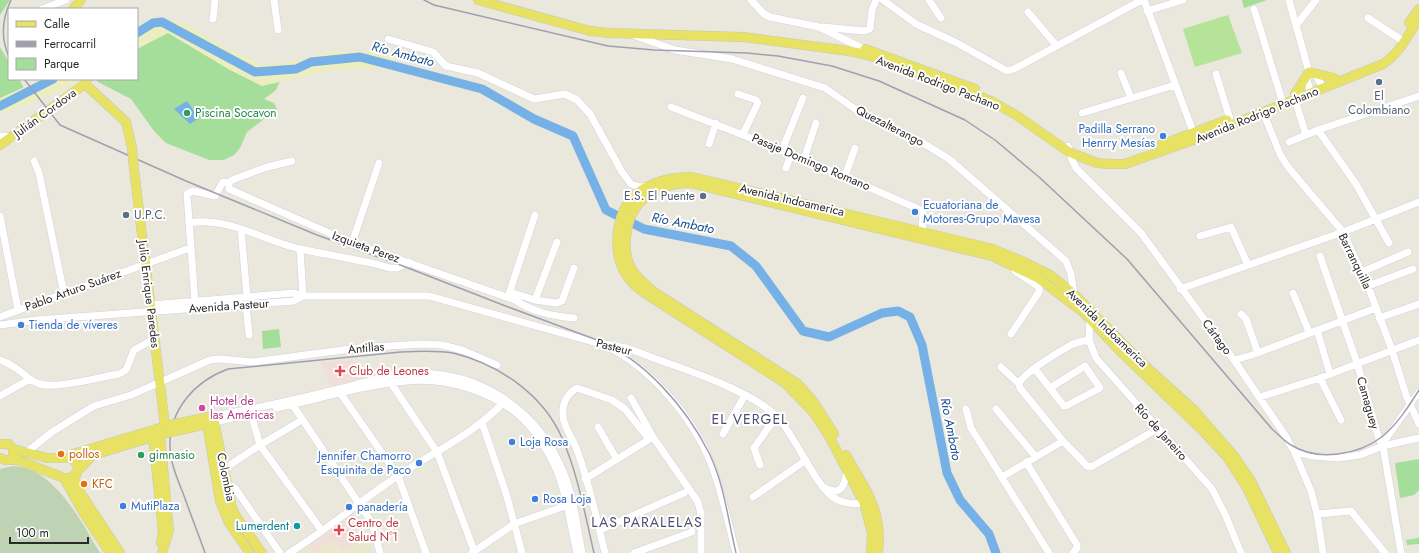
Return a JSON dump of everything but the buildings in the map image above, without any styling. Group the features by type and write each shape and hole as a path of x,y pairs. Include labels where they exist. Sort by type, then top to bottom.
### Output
{"main road":[{"path":"74,8 81,0"},
{"name":"Avenida Rodrigo Pachano","path":"478,0 590,31 750,38 849,51 868,55 991,101 1069,149 1082,154 1120,160 1264,112 1322,86 1382,64 1392,58 1419,18"},
{"name":"Avenida Rodrigo Pachano","path":"498,0 579,24 601,28 737,32 785,36 864,49 983,92 1018,110 1069,149"},
{"name":"Avenida Rodrigo Pachano","path":"1322,86 1334,78 1384,58 1394,48 1419,9"},
{"path":"1295,97 1309,72 1334,78"},
{"name":"Julián Cordova","path":"0,145 13,137 86,82"},
{"name":"Julio Enrique Paredes","path":"86,82 126,122 132,148 160,381 163,431 160,471 164,507"},
{"name":"Avenida Rodrigo Pachano","path":"1195,136 1230,119 1282,100 1295,97"},
{"name":"Avenida Indoamerica","path":"878,553 879,532 868,502 826,418 798,384 652,294 636,287 624,273 618,258 619,229 622,217 628,205 651,185 668,178 692,177 922,235 953,246 992,256 1032,275 1091,316 1194,410 1234,456 1251,481 1286,553"},
{"name":"Avenida Indoamerica","path":"640,195 667,186 690,183 922,235 993,249 1022,260 1050,275 1074,294 1122,354 1204,432 1228,458 1247,488 1278,553"},
{"name":"Avenida Indoamerica","path":"652,294 785,383 814,413 828,434 847,470 868,502 872,533 871,553"},
{"path":"120,553 63,477 58,468 59,462 73,454 210,420"},
{"name":"Colombia","path":"210,420 224,469 229,498 237,518 262,553"},
{"name":"Colombia","path":"210,420 224,512 229,523 250,553"},
{"path":"3,459 21,460 63,477 76,475 88,459 93,455 163,431"},
{"path":"1,444 10,444 13,449 13,454 3,459"},
{"path":"13,449 47,458 66,458 76,462 78,468 76,475 78,489 110,553"},
{"path":"164,507 170,531 166,551"},
{"path":"156,553 163,532 164,507"},
{"path":"879,532 885,553"}],"street":[{"path":"45,8 66,0"},
{"path":"213,19 215,0"},
{"path":"274,0 278,30"},
{"path":"751,0 764,14 770,17 819,27 868,30 871,27 872,10 876,0"},
{"path":"883,0 916,24 957,43 1005,70 1014,69 1056,45 1092,28 1143,0 1195,136"},
{"path":"929,0 941,18"},
{"path":"1147,11 1183,0"},
{"path":"1289,0 1297,24 1309,72 1307,80 1310,91"},
{"path":"1297,24 1316,0"},
{"path":"1254,9 1282,100"},
{"path":"1028,12 1056,45"},
{"path":"1368,18 1400,39"},
{"path":"819,27 864,49"},
{"name":"Quezalterango","path":"628,33 634,37 675,50 739,61 825,88 855,109 923,143 949,159 1066,261 1071,274 1074,294"},
{"path":"388,39 433,52 446,66 478,73 534,99 564,94 577,100 590,114 622,172 631,184 640,187 651,185"},
{"path":"1309,72 1316,75 1322,86"},
{"path":"1121,73 1131,98"},
{"path":"1216,74 1230,119"},
{"path":"1082,113 1175,86"},
{"path":"738,94 756,100 758,103 744,134"},
{"path":"1289,142 1318,130 1419,96"},
{"path":"1295,97 1306,135"},
{"path":"782,150 803,98"},
{"name":"Pasaje Domingo Romano","path":"671,107 804,158 923,211 922,235"},
{"name":"Barranquilla","path":"1264,112 1280,154 1288,167 1343,232 1368,286 1411,406 1419,424"},
{"path":"709,144 716,123"},
{"path":"804,158 816,123"},
{"path":"1318,130 1356,184 1389,243"},
{"path":"0,136 13,137"},
{"path":"845,176 855,148"},
{"name":"Cártago","path":"1069,149 1076,168 1141,233 1180,289 1234,360 1294,450 1311,491 1324,553"},
{"path":"786,168 791,154"},
{"path":"34,161 39,173 64,294"},
{"path":"195,302 190,248 188,192 193,191 215,196 223,182 229,186 232,180 267,167 292,161"},
{"path":"352,243 379,163"},
{"name":"Izquieta Perez","path":"229,186 352,243 508,294"},
{"path":"1180,289 1343,232 1419,202"},
{"path":"508,294 535,215"},
{"path":"0,216 2,243 18,310"},
{"path":"189,223 208,223 241,229 277,243 390,268 398,268 409,262"},
{"path":"1200,236 1231,228 1248,265"},
{"path":"241,229 247,297"},
{"path":"535,300 557,242"},
{"path":"953,246 955,250 984,257 1011,268 1039,287 1038,296 1011,334"},
{"name":"Pablo Arturo Suárez","path":"0,317 190,248"},
{"path":"300,249 303,296"},
{"path":"1362,272 1408,252"},
{"name":"Camaguey","path":"1320,256 1357,362 1374,424 1383,446 1401,553"},
{"path":"508,294 556,303 562,301 574,268"},
{"path":"1368,286 1413,270"},
{"name":"Avenida Pasteur","path":"151,309 195,302 247,297 294,293 303,296"},
{"path":"1293,293 1309,332"},
{"path":"508,294 540,313 574,318"},
{"name":"Avenida Pasteur","path":"0,325 151,309 246,305 294,301 303,296"},
{"name":"Pasteur","path":"303,296 429,296 597,343 622,347 684,368 745,395 777,416 787,428 822,486 836,500 847,503 868,502"},
{"path":"1379,318 1419,304"},
{"path":"246,305 249,335"},
{"path":"1234,360 1258,353 1309,332 1376,308"},
{"path":"1241,314 1246,319 1258,353"},
{"name":"Río de Janeiro","path":"1091,316 1089,340 1096,358 1157,429 1212,489 1225,514 1241,553"},
{"path":"1317,330 1330,374"},
{"path":"0,360 13,366 30,380 49,386 119,374 126,370 134,350 154,340"},
{"path":"1019,384 1020,380 1072,345 1089,340"},
{"path":"1260,397 1320,378 1357,362 1419,340"},
{"path":"597,343 619,353 646,372 668,396 701,442 715,473 736,553"},
{"name":"Antillas","path":"27,452 78,414 94,406 131,395 210,360 253,362 358,348 422,344 442,345 462,350 497,365"},
{"path":"1035,369 1050,388 1066,406 1100,388 1085,366 1050,388"},
{"path":"1001,367 1019,384 1020,388 1063,440 1087,466 1091,467 1157,429"},
{"path":"210,420 251,414 387,377 405,374 443,374 471,382 504,401 534,424 550,446 565,475 573,504 582,553"},
{"path":"387,377 437,452 474,552 514,524 590,499"},
{"path":"1320,378 1341,420"},
{"path":"0,396 30,380"},
{"path":"210,420 391,383 408,381 444,382 504,401"},
{"path":"604,549 577,450 563,416 564,402 572,391 577,388 584,389 612,400 628,411 651,438 698,502 701,514 701,553"},
{"path":"1383,446 1385,440 1411,406 1419,392"},
{"path":"340,394 398,476 426,553"},
{"path":"723,434 745,395"},
{"path":"631,398 651,438"},
{"path":"289,553 398,476 482,423 504,401"},
{"path":"291,403 372,523 380,553"},
{"path":"966,409 972,428 1049,553"},
{"path":"996,409 1035,456"},
{"path":"251,414 260,445 322,531"},
{"path":"760,465 754,448 777,416"},
{"path":"224,469 302,420"},
{"path":"482,423 522,553"},
{"path":"598,427 616,458"},
{"path":"585,479 616,458 651,438"},
{"path":"1294,450 1313,456 1338,458 1360,455 1383,446 1419,438"},
{"path":"1002,477 1063,440"},
{"path":"753,497 806,460"},
{"path":"1026,462 1076,546 1077,548 1073,553"},
{"path":"822,486 831,491 841,489 844,485 847,470"},
{"path":"226,483 235,488 280,553"},
{"path":"600,530 684,494"},
{"path":"573,504 577,553"},
{"path":"1317,514 1351,512 1385,553"},
{"path":"634,553 692,532"}],"shaded area":[{"name":"Club de Leones","path":"353,361 359,380 330,387 322,362"},
{"path":"13,466 28,469 42,476 54,486 75,512 100,553 0,553 0,469"},
{"name":"Centro de Salud N°1","path":"343,523 355,541 342,550 334,539 314,552 309,545"},
{"path":"334,538 342,550 355,541 359,545 369,539 373,553 297,553 309,545 314,551"}],"green space":[{"path":"0,0 10,0 0,15"},
{"path":"1242,0 1267,0 1244,8"},
{"path":"1228,15 1242,53 1195,67 1183,29"},
{"path":"154,26 283,75 276,90 264,99 274,103 277,109 247,132 240,148 234,155 224,160 209,160 166,143 154,131 131,99 97,80 138,80 138,36"},
{"path":"0,47 8,60 8,80 20,80 25,90 0,103"},
{"path":"279,329 281,347 263,349 262,331"},
{"path":"1419,459 1419,490 1414,495 1400,498 1395,463"},
{"path":"1419,538 1419,544 1407,545 1406,540"}],"sand":[{"path":"155,18 185,23 223,47 264,65 299,61 329,51 366,52 398,57 382,68 337,69 262,86 230,70 168,33 138,48 138,26"},
{"path":"40,80 80,80 53,94 0,114 0,98"}],"water":[{"name":"Piscina Socavon","path":"187,101 199,118 190,124 174,109"}],"waterway":[{"name":"Río Ambato","path":"138,32 153,23 162,22 255,72 296,69 311,62 360,57 482,89 534,119 573,136 606,210 644,229 731,246 756,266 803,331 829,337 882,313 898,311 910,317 922,345 947,473 960,500 989,534 996,553"},
{"name":"Río Ambato","path":"0,106 51,80"}],"railway":[{"path":"8,55 4,42 3,28 11,0"},
{"path":"424,0 434,5 608,46 654,50 747,53 778,56 832,66 879,81 965,120 995,140 1039,177 1127,259 1272,429 1288,443 1302,450 1326,455 1338,454 1350,452 1373,443 1394,426 1419,390"},
{"path":"25,80 60,125 186,181 317,235 597,340 614,348 631,359 662,386 676,402 700,436 714,465 722,489 736,553"},
{"path":"205,553 176,476 170,452 171,433 174,420 186,398 195,389 216,374 228,369 401,352 427,351 453,353 486,365 517,383 543,408 554,422 568,452 581,495 594,553"}],"place":[{"name":"El Colombiano","path":"1379,82"},
{"name":"Piscina Socavon","path":"187,113"},
{"name":"Padilla Serrano Henrry Mesías","path":"1163,136"},
{"name":"E.S. El Puente","path":"703,196"},
{"name":"Ecuatoriana de Motores-Grupo Mavesa","path":"915,212"},
{"name":"U.P.C.","path":"126,215"},
{"name":"Tienda de víveres","path":"21,325"},
{"name":"Club de Leones","path":"340,371"},
{"name":"Hotel de las Américas","path":"202,408"},
{"name":"Loja Rosa","path":"512,442"},
{"name":"pollos","path":"61,454"},
{"name":"gimnasio","path":"141,455"},
{"name":"Jennifer Chamorro Esquinita de Paco","path":"419,463"},
{"name":"KFC","path":"84,484"},
{"name":"Rosa Loja","path":"535,499"},
{"name":"MutiPlaza","path":"123,506"},
{"name":"panadería","path":"349,507"},
{"name":"Lumerdent","path":"297,526"},
{"name":"Centro de Salud N°1","path":"339,530"}],"district":[{"name":"EL VERGEL","path":"750,419"},
{"name":"LAS PARALELAS","path":"647,522"}]}
